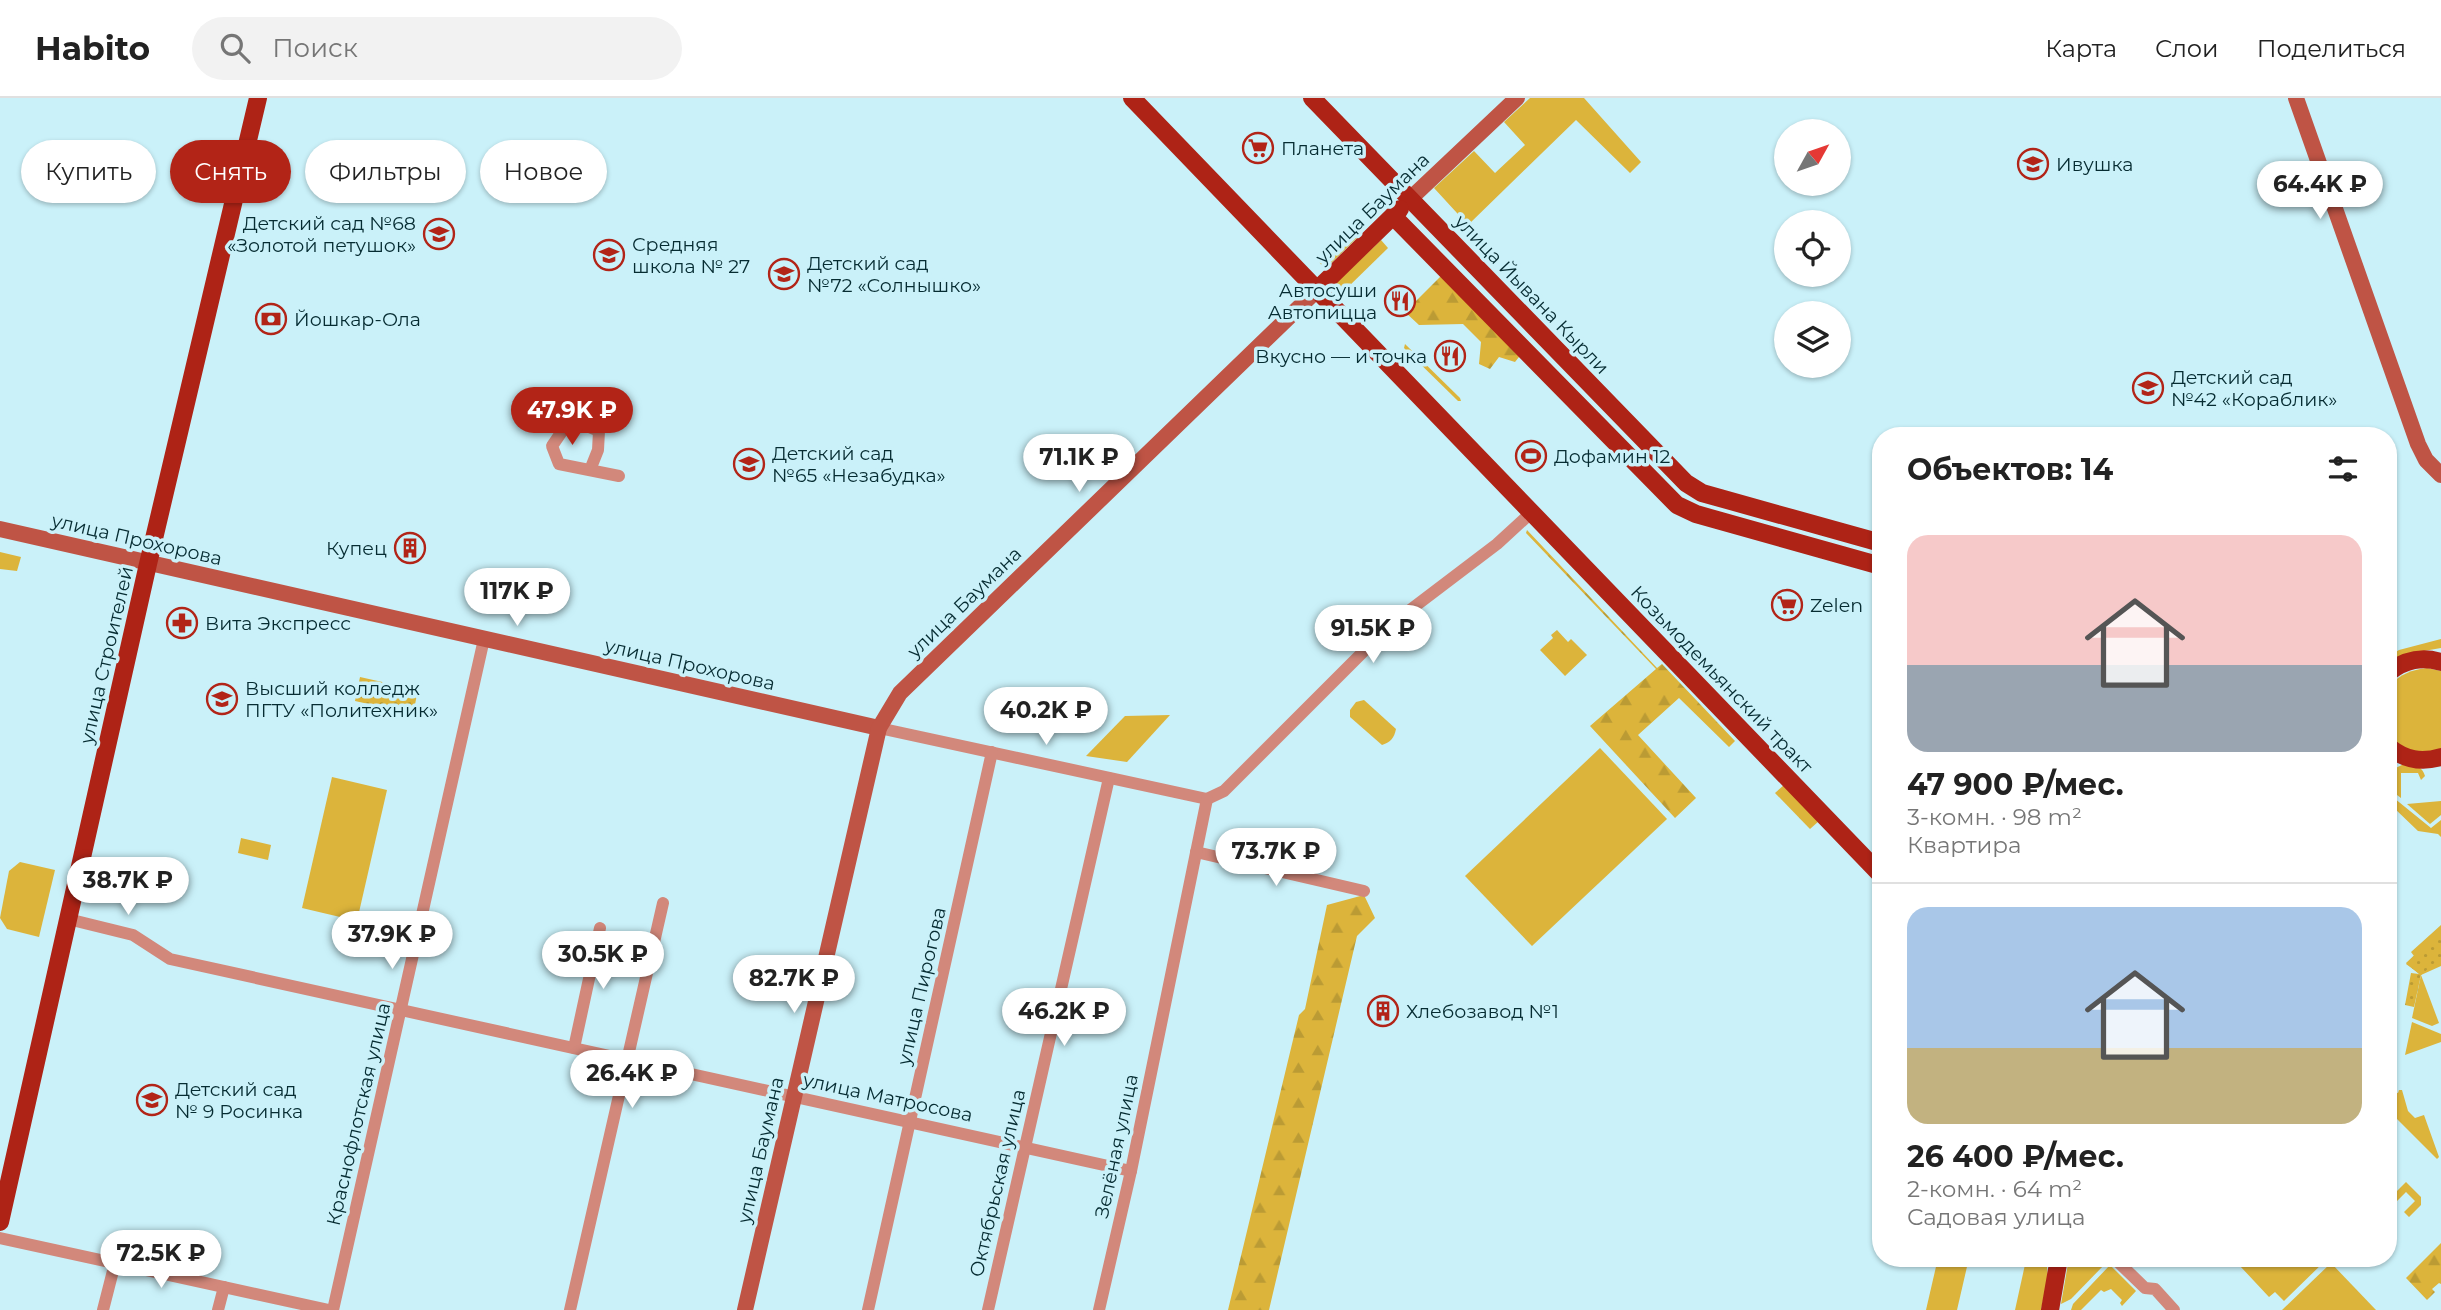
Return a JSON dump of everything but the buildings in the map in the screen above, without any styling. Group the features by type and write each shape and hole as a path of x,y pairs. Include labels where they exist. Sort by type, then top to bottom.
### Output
{"main road":[{"name":"улица Строителей","path":"1,1211 148,564 258,98"},
{"path":"1132,98 1532,512"},
{"name":"улица Йывана Кырли","path":"1312,98 1686,483 1702,493 1872,541"},
{"name":"улица Баумана","path":"1317,290 1410,199"},
{"path":"1393,216 1670,499 1696,514 1872,563"},
{"path":"1523,348 1539,332"},
{"path":"1727,523 1733,502"},
{"name":"Козьмодемьянский тракт","path":"1532,512 1872,866"},
{"path":"2397,668 2414,660 2441,662"},
{"path":"2397,757 2424,761 2441,758"},
{"path":"2050,1310 2057,1267"}],"street":[{"name":"улица Баумана","path":"1410,199 1517,98"},
{"path":"2296,98 2418,444 2426,460 2441,475"},
{"name":"улица Баумана","path":"745,1310 879,728 900,693 1317,290"},
{"path":"590,470 619,476"},
{"path":"1207,799 1224,791 1389,626 1497,544 1532,512"},
{"name":"улица Прохорова","path":"0,529 879,728 1207,799"},
{"name":"Краснофлотская улица","path":"331,1310 484,639"},
{"name":"улица Пирогова","path":"868,1310 992,752"},
{"name":"Октябрьская улица","path":"988,1310 1109,778"},
{"name":"Зелёная улица","path":"1099,1310 1131,1171 1207,799"},
{"path":"1196,852 1364,891"},
{"path":"570,1310 663,903"},
{"name":"улица Матросова","path":"68,919 133,935 170,959 1131,1171"},
{"path":"574,1048 600,928"},
{"path":"0,1238 331,1310"},
{"path":"103,1310 115,1263"},
{"path":"2123,1267 2145,1288 2155,1289 2174,1310"},
{"path":"218,1310 224,1287"}],"green space":[{"path":"1530,98 1584,98 1641,162 1630,173 1576,120 1468,225 1434,188 1474,151 1495,173 1525,145 1504,122"},
{"path":"1354,229 1360,235 1325,269 1319,262"},
{"path":"1381,240 1388,248 1344,291 1336,283"},
{"path":"1440,277 1449,278 1517,349 1519,357 1515,362 1499,357 1490,369 1479,364 1481,342 1463,324 1419,325 1405,312"},
{"path":"1405,344 1460,398 1461,401 1404,348"},
{"path":"1527,530 1657,668 1662,664 1735,741 1729,747 1679,698 1638,735 1696,798 1675,818 1590,726 1656,669 1526,533"},
{"path":"0,552 21,557 17,571 0,569"},
{"path":"1557,630 1568,642 1571,639 1587,655 1565,676 1540,650 1553,638 1551,635"},
{"path":"2441,639 2441,648 2418,652 2397,663 2399,650"},
{"path":"2427,668 2441,671 2441,751 2412,751 2397,742 2397,679"},
{"path":"360,677 418,690 413,714 355,701"},
{"path":"1364,700 1396,729 1393,737 1382,745 1350,717 1350,710 1356,702"},
{"path":"1170,715 1127,762 1086,756 1125,716"},
{"path":"1600,748 1667,819 1532,946 1465,876"},
{"path":"2416,766 2425,776 2421,780 2418,773 2401,773 2401,798 2397,795 2397,767"},
{"path":"332,777 387,790 357,921 302,908"},
{"path":"1784,785 1819,821 1810,829 1775,793"},
{"path":"2397,800 2431,828 2441,820 2441,837 2438,834 2418,831 2397,811"},
{"path":"2441,801 2441,815 2430,824 2407,804"},
{"path":"241,838 271,845 268,860 238,853"},
{"path":"20,862 55,870 39,937 7,929 0,918 9,871"},
{"path":"1364,895 1375,918 1357,936 1269,1310 1228,1310 1299,1015 1305,1009 1327,905"},
{"path":"2441,925 2441,966 2421,975 2406,964 2414,956 2411,952"},
{"path":"2441,930 2441,957 2421,975 2414,1007 2405,1005 2411,973 2419,974 2406,963"},
{"path":"2421,975 2439,1023 2432,1026 2412,1018"},
{"path":"2412,1022 2441,1034 2441,1042 2405,1055"},
{"path":"2402,1090 2408,1111 2415,1118 2424,1115 2439,1157 2437,1159 2397,1119 2398,1093"},
{"path":"2406,1182 2421,1197 2421,1205 2409,1217 2404,1212 2415,1201 2406,1192 2397,1201 2397,1191"},
{"path":"2441,1243 2441,1284 2432,1289 2435,1292 2427,1300 2406,1278"},
{"path":"1936,1267 1967,1267 1957,1310 1926,1310"},
{"path":"2024,1267 2047,1267 2048,1277 2041,1310 2015,1310"},
{"path":"2067,1267 2102,1267 2071,1299 2061,1304"},
{"path":"2108,1267 2112,1267 2136,1291 2122,1306 2122,1300 2111,1289 2104,1292 2101,1290 2081,1310 2071,1310 2073,1304"},
{"path":"2241,1267 2319,1267 2284,1301 2275,1292 2269,1297"},
{"path":"2327,1267 2335,1267 2376,1310 2282,1310"}],"place":[{"name":"Планета","path":"1258,148"},
{"name":"Ивушка","path":"2033,164"},
{"name":"Детский сад №68 «Золотой петушок»","path":"439,234"},
{"name":"Средняя школа № 27","path":"609,255"},
{"name":"Детский сад №72 «Солнышко»","path":"784,274"},
{"name":"Автосуши Автопицца","path":"1400,301"},
{"name":"Йошкар-Ола","path":"271,319"},
{"name":"Вкусно — и точка","path":"1450,356"},
{"name":"Детский сад №42 «Кораблик»","path":"2148,388"},
{"name":"Дофамин 12","path":"1531,456"},
{"name":"Детский сад №65 «Незабудка»","path":"749,464"},
{"name":"Купец","path":"410,548"},
{"name":"Zelen","path":"1787,605"},
{"name":"Вита Экспресс","path":"182,623"},
{"name":"Высший колледж ПГТУ «Политехник»","path":"222,699"},
{"name":"Хлебозавод №1","path":"1383,1011"},
{"name":"Детский сад № 9 Росинка","path":"152,1100"}]}
